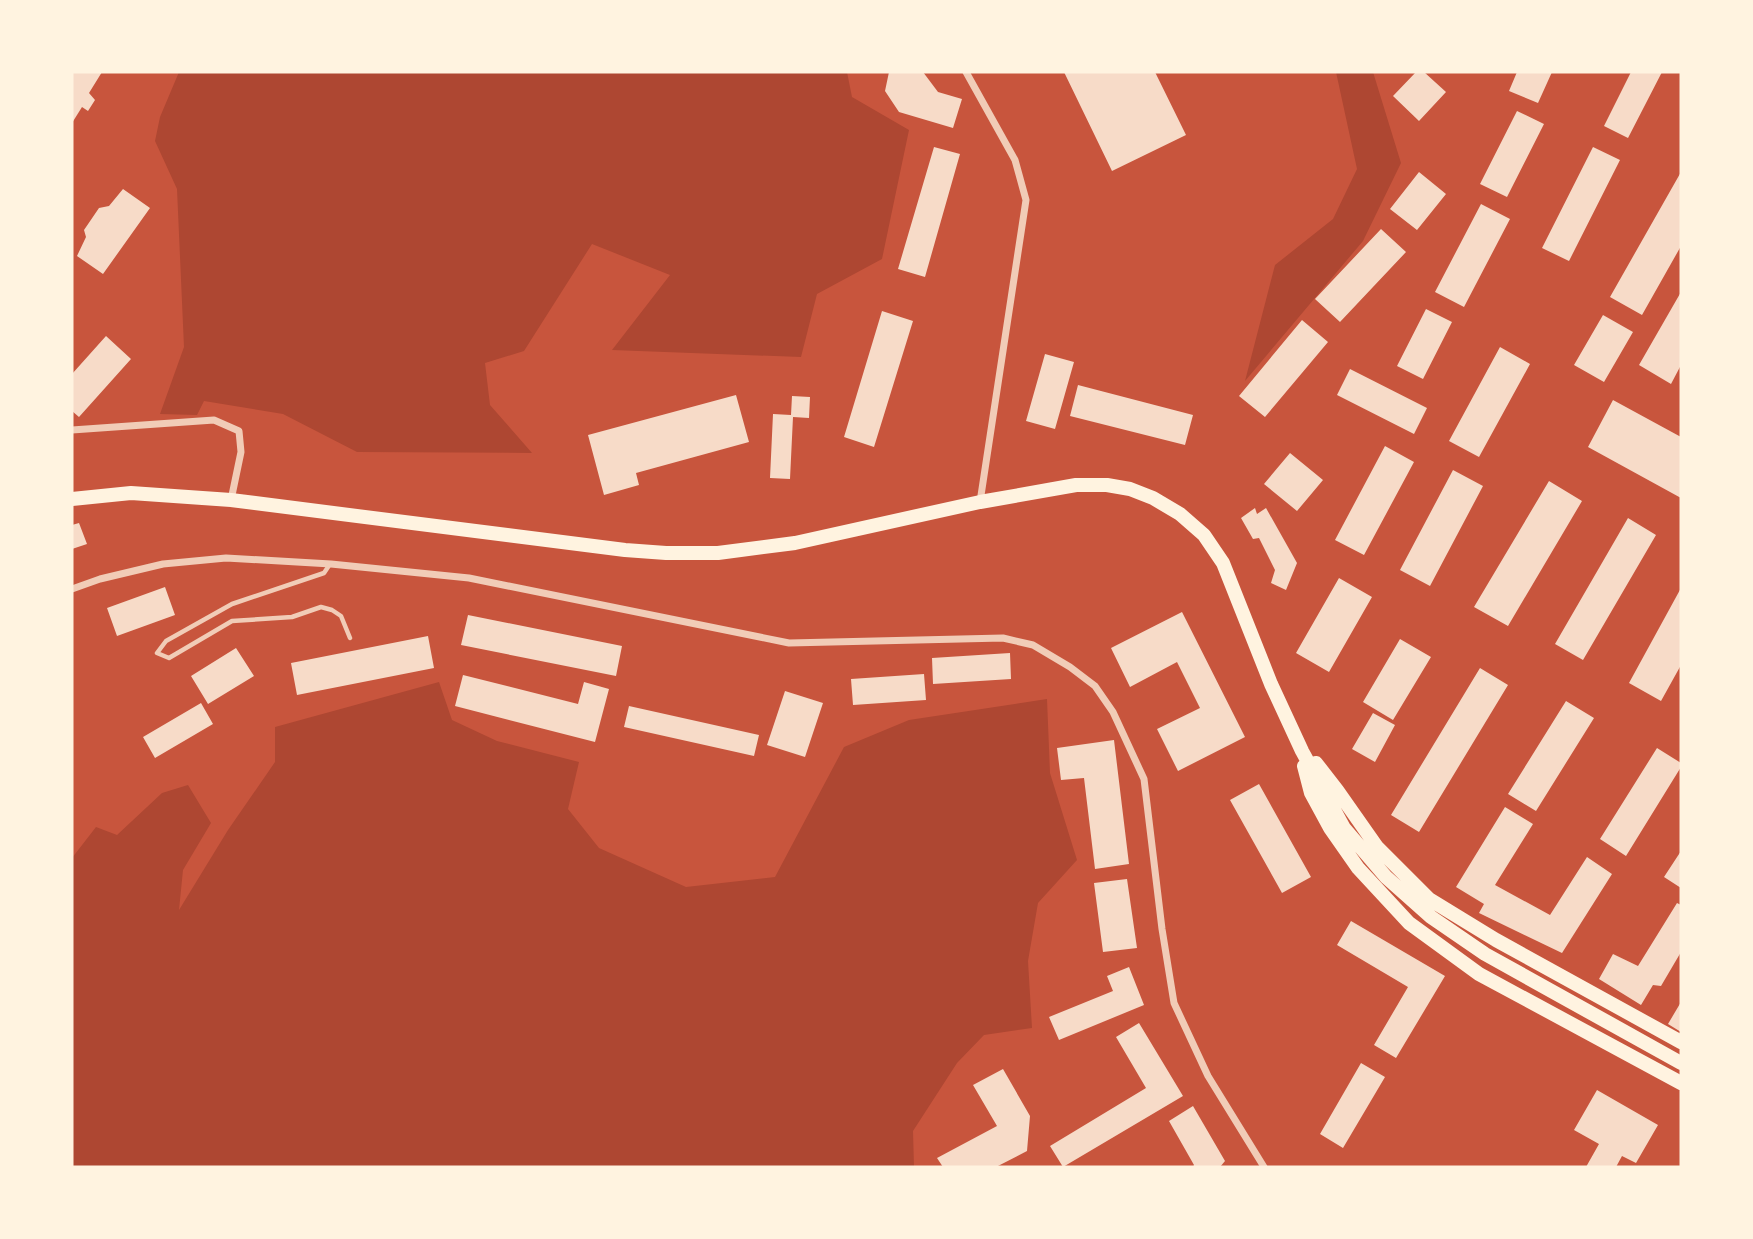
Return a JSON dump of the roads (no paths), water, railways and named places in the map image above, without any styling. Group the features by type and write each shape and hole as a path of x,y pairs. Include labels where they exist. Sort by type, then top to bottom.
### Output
{"main road":[{"path":"72,499 131,493 231,500 570,544 666,553 718,553 795,543 980,502 1076,485 1107,485 1130,489 1153,498 1180,514 1204,535 1223,563 1271,684 1302,751 1344,828 1386,877 1431,917 1485,954 1681,1063"},
{"path":"1302,751 1321,768 1377,846 1429,899 1496,940 1681,1042"},
{"path":"1302,751 1304,772 1311,793 1330,828 1358,868 1409,923 1479,974 1681,1083"}],"street":[{"path":"966,72 1015,159 1026,200 980,502"},
{"path":"72,430 214,421 239,431 240,452 231,500"},
{"path":"72,589 100,579 163,564 226,558 331,564 469,578 789,643 1003,638 1033,645 1095,686 1113,712 1144,779 1161,929 1174,1003 1208,1076 1264,1167"}],"lane":[{"path":"331,564 324,573 232,604 166,641 157,653 169,659 232,621 292,617 321,607 332,610 341,617 350,638"}]}
